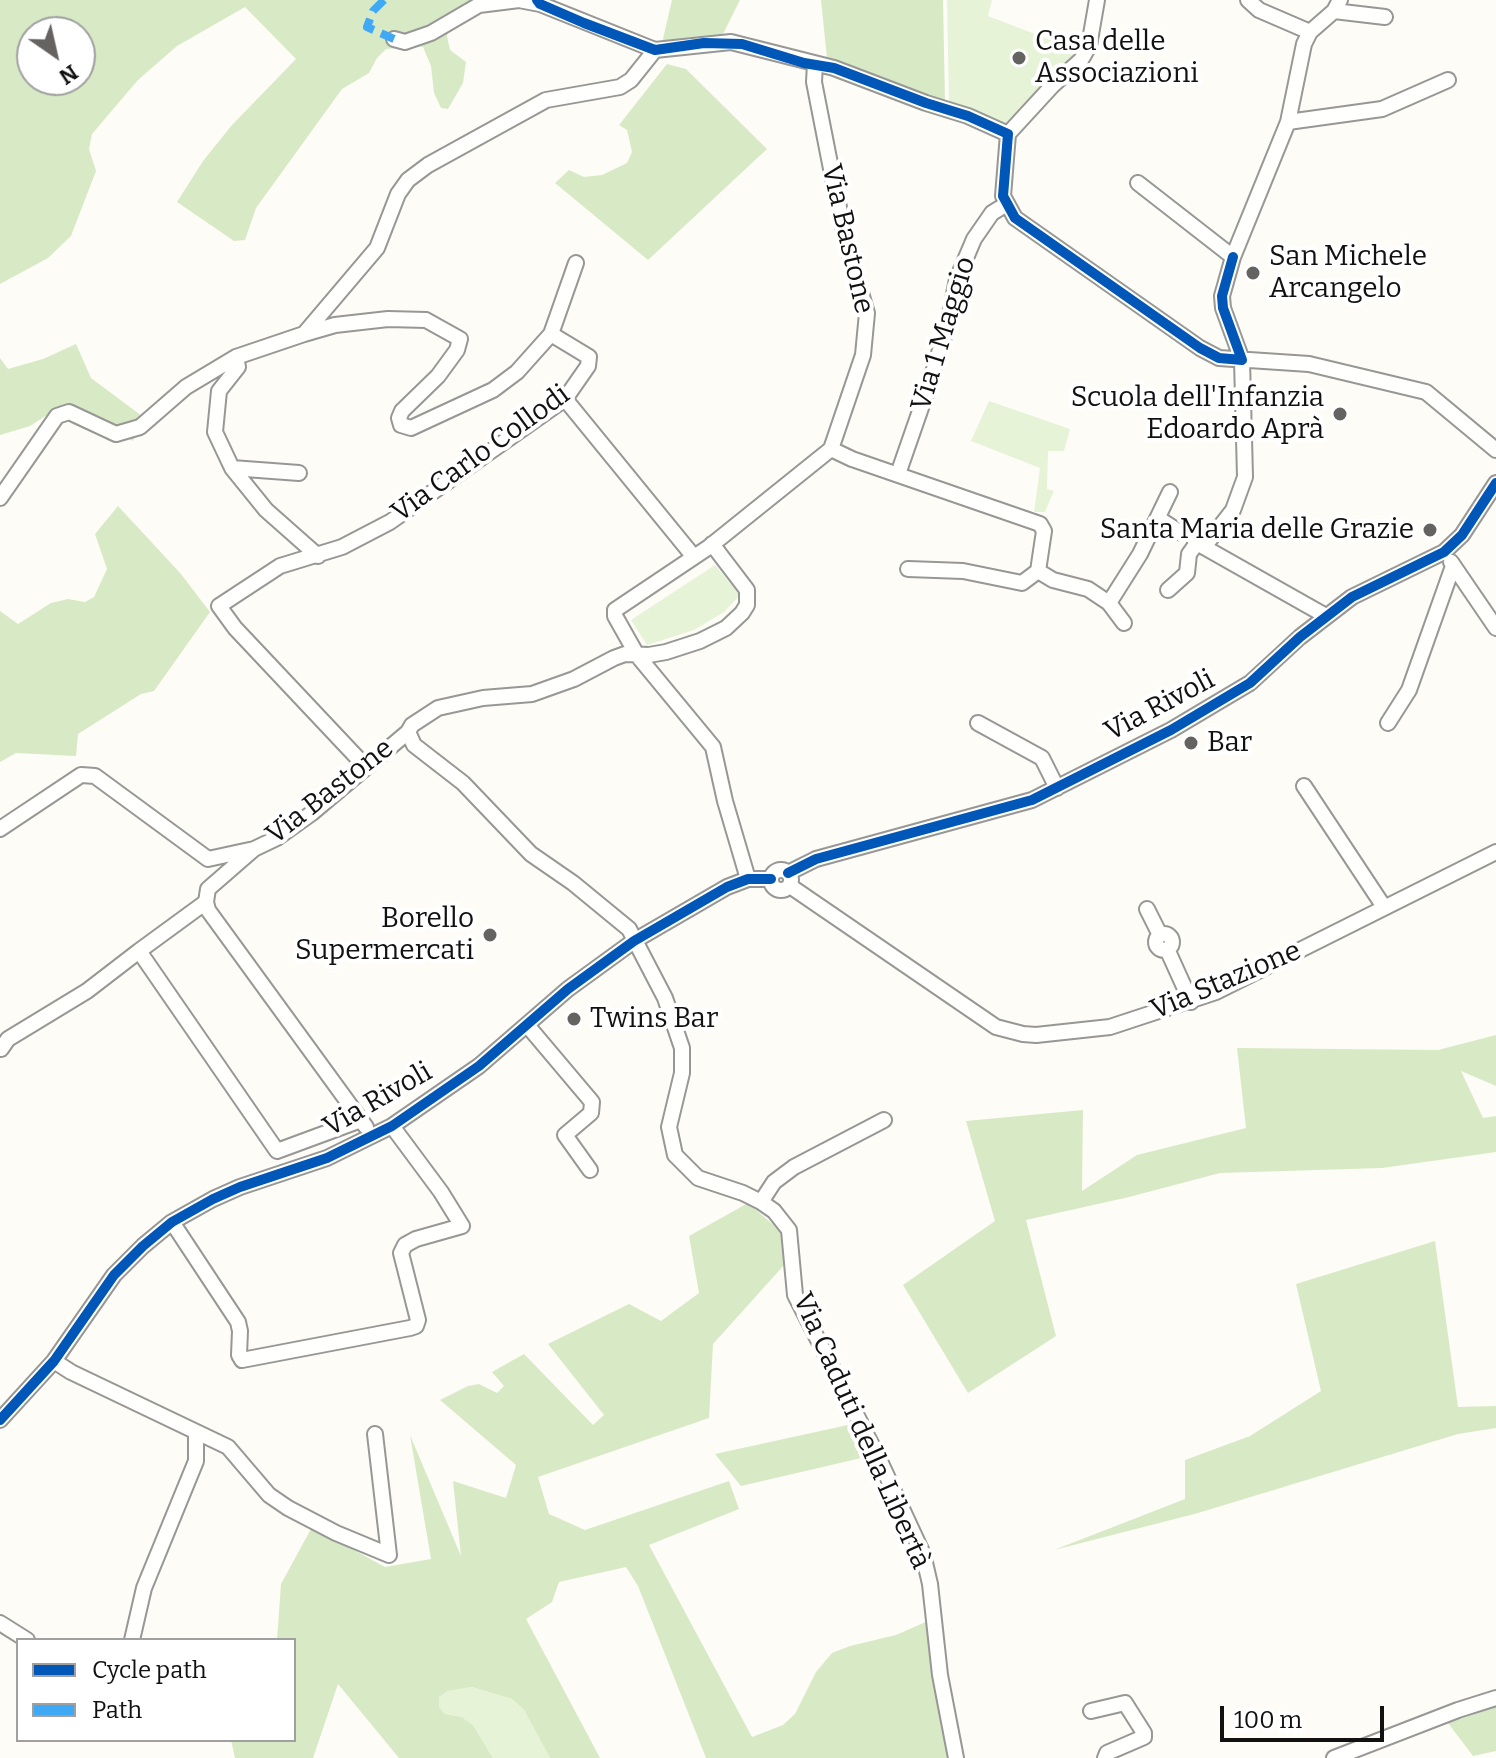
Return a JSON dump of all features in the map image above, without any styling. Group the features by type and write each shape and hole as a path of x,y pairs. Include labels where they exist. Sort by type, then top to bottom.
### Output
{"street":[{"path":"394,39 405,42 431,33 479,5 519,0 538,2 655,50 731,42 834,68 968,116 1008,134"},
{"path":"1097,0 1089,46 1081,60 1008,134 1002,183 1005,205 1015,218 1140,303 1189,341 1219,358 1309,364 1426,392 1496,450"},
{"path":"1248,0 1259,10 1310,32"},
{"path":"1168,590 1187,573 1189,554 1233,510 1245,477 1242,360 1223,308 1222,296 1233,257 1288,122 1304,44 1310,32 1337,6 1385,17"},
{"path":"304,334 377,248 398,194 408,180 428,165 546,100 620,87 631,80 655,50"},
{"name":"Via Bastone","path":"815,64 814,82 834,184 847,245 867,313 863,355 831,449"},
{"path":"1288,122 1382,109 1448,80"},
{"path":"1138,183 1233,257"},
{"name":"Via 1 Maggio","path":"898,474 948,324 957,279 974,239 992,213 1005,205"},
{"path":"0,498 57,416 69,412 116,434 140,427 186,387 236,357 335,325 400,319 426,320 460,339 457,350 438,376 402,411 399,418 401,425 411,428 493,390 517,372 551,334 576,263"},
{"name":"Via Carlo Collodi","path":"366,767 235,628 219,606 280,566 362,539 565,399 588,366 589,357 551,334"},
{"path":"236,357 238,367 219,391 215,432 232,468 266,510 318,556"},
{"path":"565,399 694,557"},
{"path":"748,879 713,747 637,655 615,616 616,606 712,544 831,449 1040,524 1044,531 1040,573"},
{"path":"232,468 299,473"},
{"name":"Via Rivoli","path":"789,879 816,859 1016,805 1057,788 1171,730 1250,683 1326,616 1382,581 1444,552 1462,535 1496,483"},
{"path":"1109,603 1122,587 1170,492"},
{"path":"1158,518 1181,533"},
{"name":"Via Bastone","path":"0,829 81,775 95,776 208,859 254,849 293,827 408,732 423,716 452,703 532,694 574,679 625,654 666,652 700,641 726,628 747,605 747,590 712,544"},
{"path":"1199,544 1326,616"},
{"path":"1444,552 1496,628"},
{"path":"1388,723 1409,690 1453,566"},
{"path":"908,569 963,571 1022,583 1040,573 1088,589 1109,603 1124,623"},
{"path":"978,723 1042,758 1057,788"},
{"name":"Via Caduti della Libertà","path":"408,732 414,745 463,783 531,854 626,925 665,998 682,1048 682,1073 669,1127 675,1155 698,1178 761,1202 774,1211 789,1230 795,1295 879,1459 923,1554 936,1629 940,1675 956,1758"},
{"path":"1304,786 1384,907"},
{"path":"254,849 208,889 208,910 373,1137"},
{"name":"Via Stazione","path":"771,879 772,885 784,890 789,879 955,1001 996,1027 1036,1035 1094,1031 1191,1002 1496,852"},
{"name":"Via Rivoli","path":"0,1420 54,1361 114,1275 172,1222 240,1187 327,1158 373,1137 479,1066 568,989 634,941 707,898 748,879 771,879"},
{"path":"1,1049 8,1039 87,991 206,902"},
{"path":"1147,909 1160,935 1157,946 1167,949 1191,1002"},
{"name":"Via Rivoli","path":"139,951 277,1151 361,1120"},
{"path":"527,1025 592,1102 591,1113 565,1135 590,1170"},
{"path":"761,1202 774,1182 794,1167 884,1120"},
{"name":"Via Rivoli","path":"172,1222 238,1322 239,1355 242,1360 416,1326 418,1320 401,1253 405,1245 416,1239 462,1226 392,1126"},
{"path":"54,1361 228,1447 269,1495 288,1508 336,1533 389,1555 375,1434"},
{"path":"132,1638 144,1588 196,1461 196,1433"},
{"path":"0,1623 24,1638"},
{"path":"1334,1758 1496,1698"},
{"path":"1091,1711 1125,1703 1144,1733 1144,1737 1107,1753 1105,1758"}],"green space":[{"path":"0,0 481,0 453,15 447,36 450,50 466,62 463,83 448,109 441,108 434,93 431,66 423,47 386,49 369,73 342,89 256,208 245,240 234,241 177,202 203,161 232,125 296,59 245,7 177,46 138,80 92,134 89,149 96,171 71,236 48,258 0,284"},
{"path":"672,0 740,0 722,36 662,43"},
{"path":"821,0 943,0 945,101 827,58"},
{"path":"947,0 992,0 988,16 1079,51 1012,130 949,104"},
{"path":"667,64 686,69 767,149 648,260 555,183 569,170 584,177 602,175 627,163 632,152 627,130 619,125"},
{"path":"76,344 91,378 142,416 133,441 71,408 55,410 30,426 0,435 0,358 8,369 43,359"},
{"path":"989,401 1070,429 1064,451 1048,451 1047,489 1054,491 1045,512 1034,512 1040,468 971,441"},
{"path":"118,506 181,574 210,612 154,691 141,694 78,734 76,756 16,753 0,762 0,611 18,624 51,603 68,599 85,602 94,597 107,569 95,534"},
{"path":"715,565 738,597 724,612 694,630 647,645 631,620"},
{"path":"1496,1035 1496,1086 1461,1071 1483,1118 1496,1116 1496,1152 1382,1168 1220,1173 1026,1220 1056,1336 968,1393 903,1285 995,1221 966,1121 1083,1110 1082,1191 1137,1155 1246,1128 1237,1048 1438,1050"},
{"path":"748,1203 784,1234 785,1264 713,1344 709,1418 538,1477 549,1514 585,1530 729,1481 739,1509 649,1545 752,1737 783,1725 795,1714 816,1672 832,1653 896,1635 928,1621 948,1758 706,1758 638,1586 626,1567 559,1582 552,1602 526,1619 600,1758 550,1758 524,1710 512,1699 472,1687 448,1691 439,1697 439,1707 445,1714 462,1717 473,1725 493,1758 399,1758 338,1684 313,1758 235,1758 231,1742 296,1742 296,1638 277,1638 281,1584 312,1527 385,1567 431,1559 410,1435 461,1556 453,1481 506,1498 516,1465 440,1400 479,1384 497,1393 504,1386 492,1372 524,1354 593,1425 604,1415 548,1344 629,1304 661,1321 699,1293 689,1236"},
{"path":"1435,1241 1458,1407 1496,1406 1496,1428 1458,1434 1198,1513 1054,1550 1185,1499 1185,1460 1250,1436 1321,1391 1296,1284"},
{"path":"857,1423 870,1456 741,1486 715,1454"},
{"path":"472,1687 512,1699 524,1710 550,1758 493,1758 473,1725 462,1717 445,1714 439,1707 439,1697 448,1691"},
{"path":"1496,1707 1496,1751 1473,1756 1448,1723"}],"marked path":[{"path":"384,0 373,11 367,27 394,39"}],"cycle path":[{"path":"537,0 584,23 655,50 704,43 742,44 804,63 834,68 968,116 1008,134 1003,196 1015,218 1200,348 1219,358 1242,360 1223,308 1222,296 1233,257"},
{"path":"788,873 816,859 1032,800 1171,730 1250,683 1300,637 1352,597 1444,552 1462,535 1496,483"},
{"path":"0,1420 54,1361 114,1275 172,1222 240,1187 327,1158 392,1126 479,1066 568,989 634,941 727,887 748,879 771,879"}],"place":[{"name":"Casa delle Associazioni","path":"1019,58"},
{"name":"San Michele Arcangelo","path":"1253,273"},
{"name":"Scuola dell'Infanzia Edoardo Aprà","path":"1340,414"},
{"name":"Santa Maria delle Grazie","path":"1430,530"},
{"name":"Bar","path":"1191,743"},
{"name":"Borello Supermercati","path":"490,935"},
{"name":"Twins Bar","path":"574,1019"}]}
